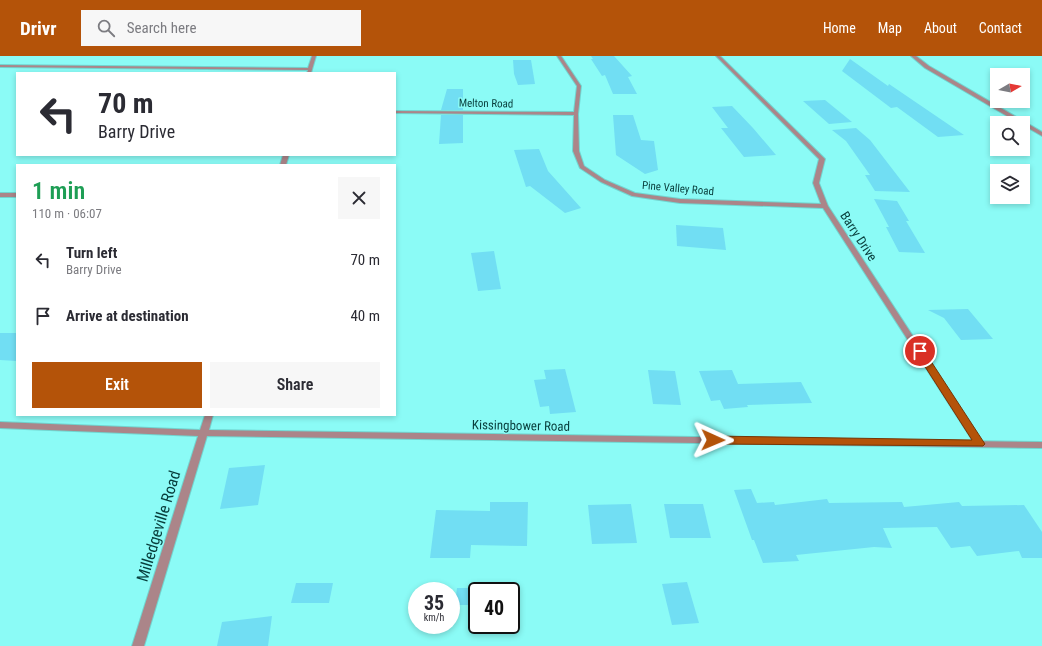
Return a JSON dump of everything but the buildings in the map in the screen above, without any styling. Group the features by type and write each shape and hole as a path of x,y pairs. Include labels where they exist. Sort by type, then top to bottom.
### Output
{"street":[{"path":"0,66 309,71 314,56"},
{"name":"Pine Valley Road","path":"559,56 579,86 576,114 576,150 582,167 603,181 634,194 680,201 825,206"},
{"name":"Barry Drive","path":"718,56 822,159 816,183 825,206 980,444"},
{"path":"913,56 1042,134"},
{"name":"Melton Road","path":"396,112 576,114"},
{"path":"0,195 16,195"},
{"name":"Milledgeville Road","path":"138,646 209,416"},
{"name":"Kissingbower Road","path":"0,425 204,434 1042,445"}],"route":[{"path":"713,440 980,444 920,351"}]}
